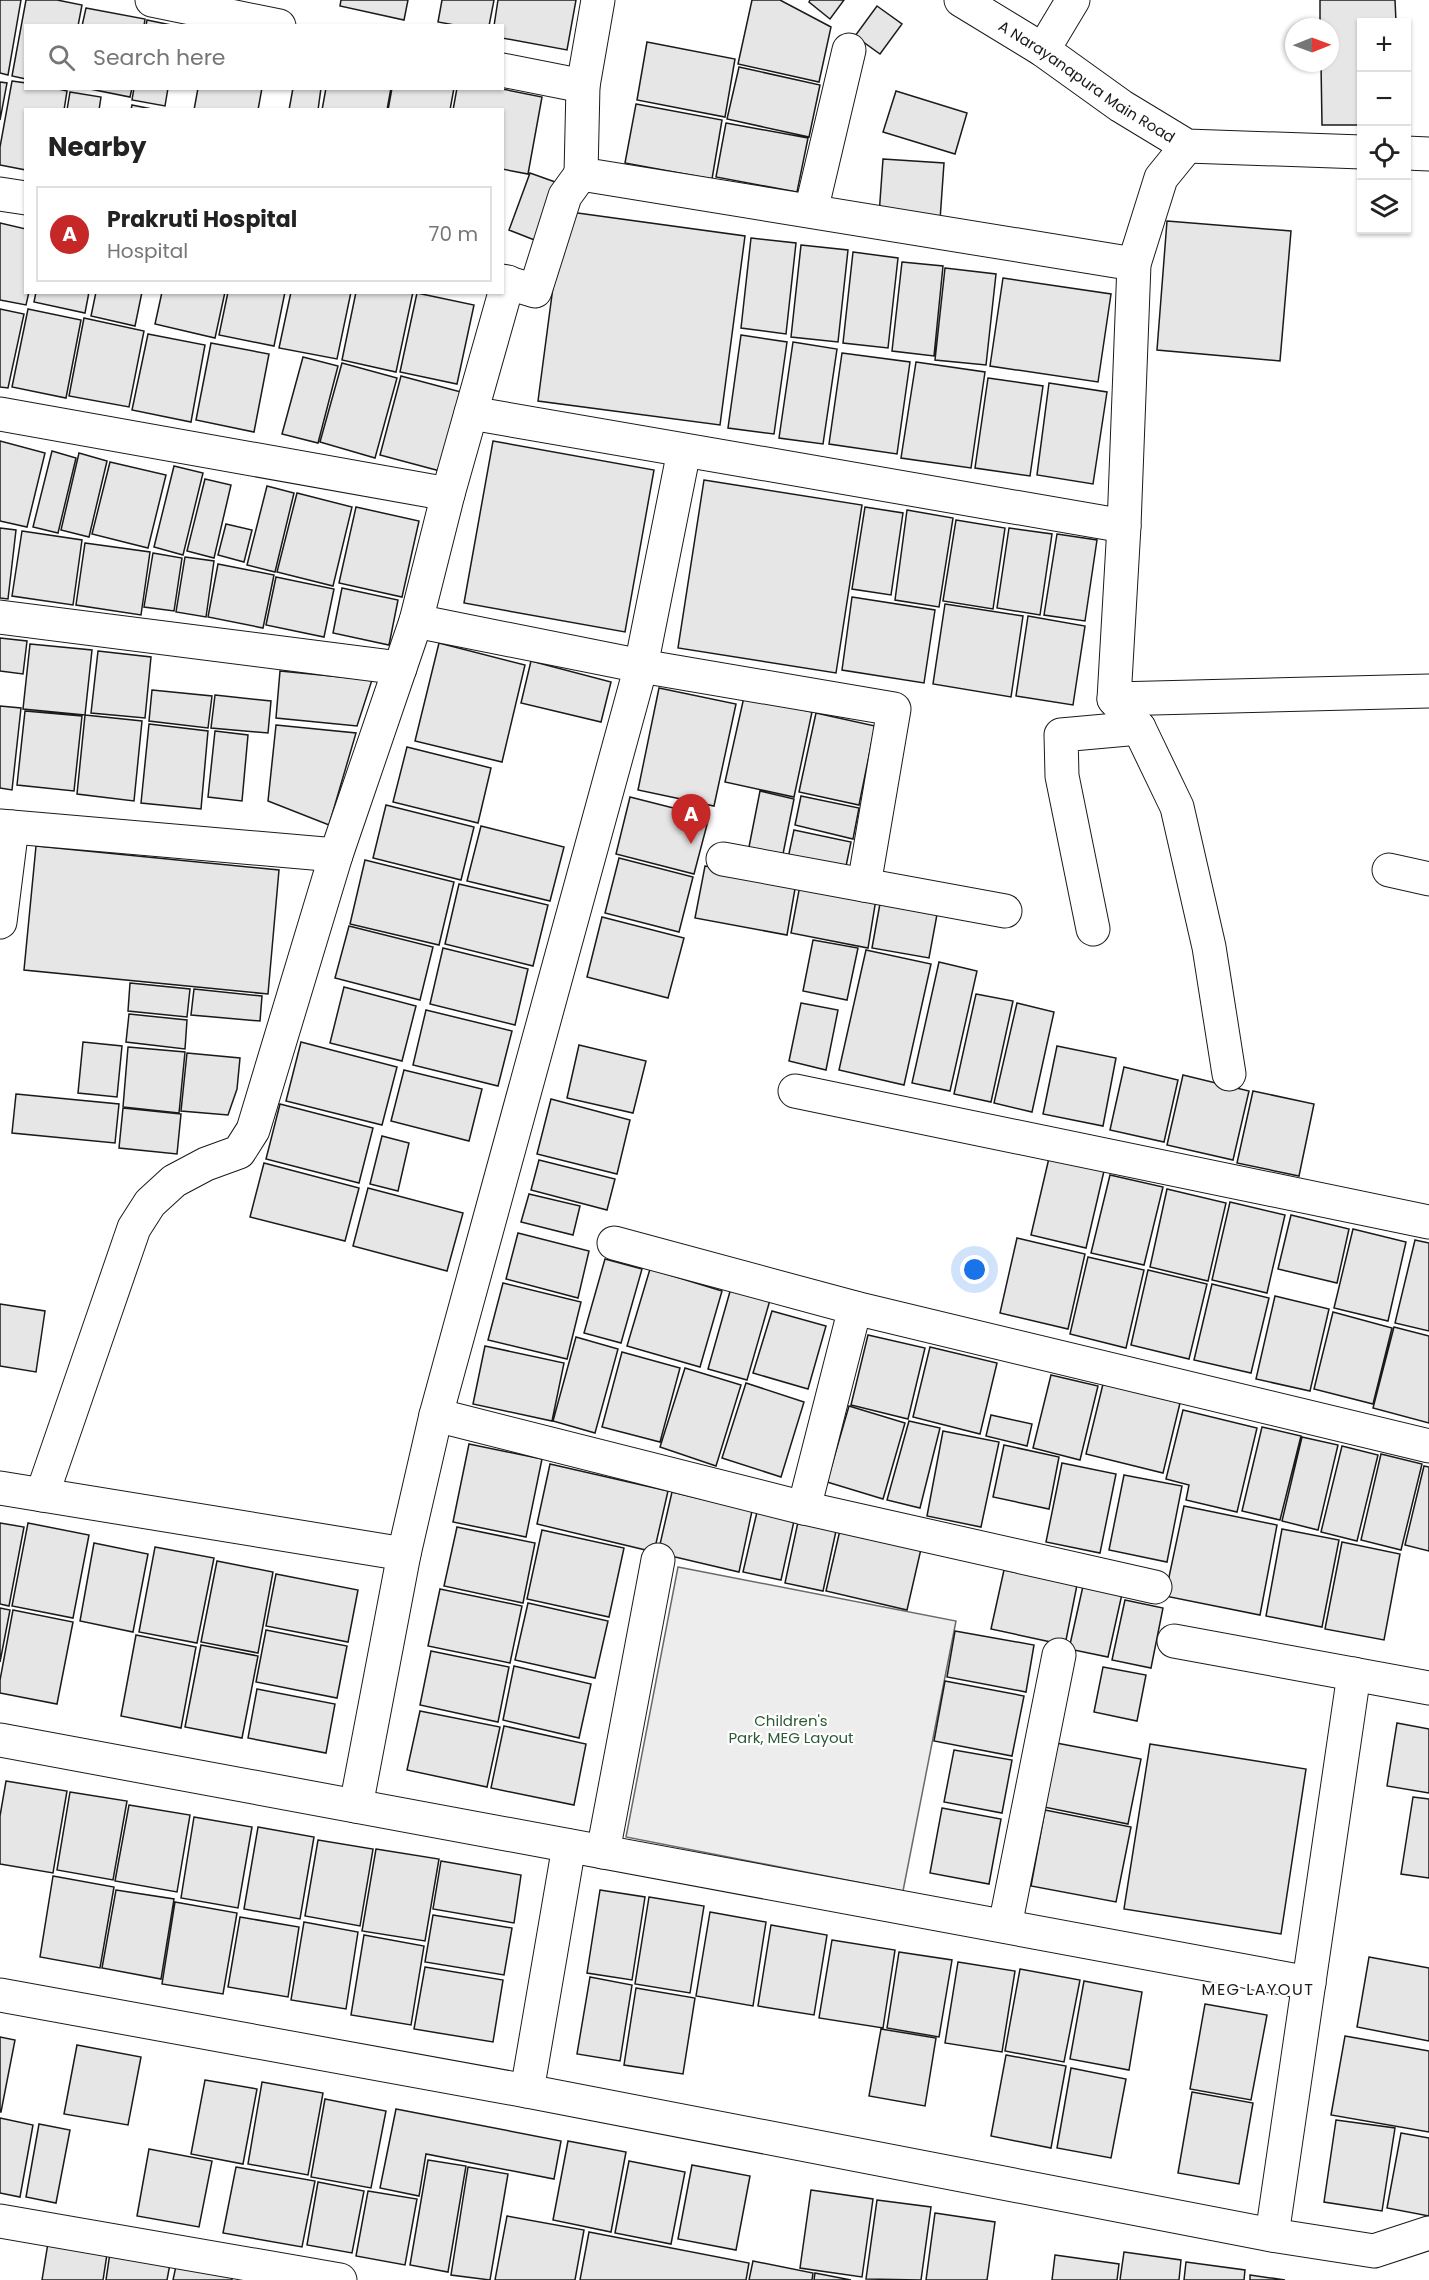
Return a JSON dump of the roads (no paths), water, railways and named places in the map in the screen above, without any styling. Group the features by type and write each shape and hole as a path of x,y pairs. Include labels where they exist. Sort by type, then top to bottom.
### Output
{"street":[{"path":"152,0 269,24"},
{"path":"505,281 535,291 565,196 581,174 583,86 598,0"},
{"name":"A Narayanapura Main Road","path":"960,0 1043,50 1121,106 1186,146 1357,152"},
{"path":"1043,50 1073,0"},
{"path":"811,211 849,50"},
{"path":"504,70 583,86"},
{"path":"1186,146 1161,178 1134,264 1124,526 1114,699 1140,728 1177,807 1209,947 1229,1074"},
{"path":"1411,153 1429,154"},
{"path":"581,174 1134,264"},
{"path":"0,194 24,198"},
{"path":"42,1495 134,1228 150,1203 174,1181 206,1164 238,1152 253,1130 336,855 416,621 502,294"},
{"path":"471,413 1124,526"},
{"path":"0,414 448,494"},
{"path":"356,1806 404,1554 436,1415 642,666 684,451"},
{"path":"0,617 400,668"},
{"path":"416,621 642,666 894,709 864,885"},
{"path":"1114,699 1429,691"},
{"path":"1093,929 1062,776 1061,735 1140,728"},
{"path":"0,922 6,826 336,855"},
{"path":"723,859 1005,911"},
{"path":"1389,870 1429,879"},
{"path":"795,1091 1429,1222"},
{"path":"614,1243 855,1308 1429,1446"},
{"path":"804,1508 855,1308"},
{"path":"436,1415 804,1508 1155,1587"},
{"path":"0,1488 404,1554"},
{"path":"603,1852 658,1560"},
{"path":"1174,1641 1429,1688"},
{"path":"1005,1926 1059,1655"},
{"path":"1272,2235 1354,1674"},
{"path":"0,1740 1310,1983"},
{"path":"527,2091 569,1846"},
{"path":"0,1995 527,2091 1272,2235 1374,2251 1429,2234"},
{"path":"0,2221 340,2280"}],"place":[{"name":"Prakruti Hospital","path":"691,844"}],"district":[{"name":"MEG LAYOUT","path":"1258,1989"}],"park label":[{"name":"Children's Park, MEG Layout","path":"791,1728"}]}
